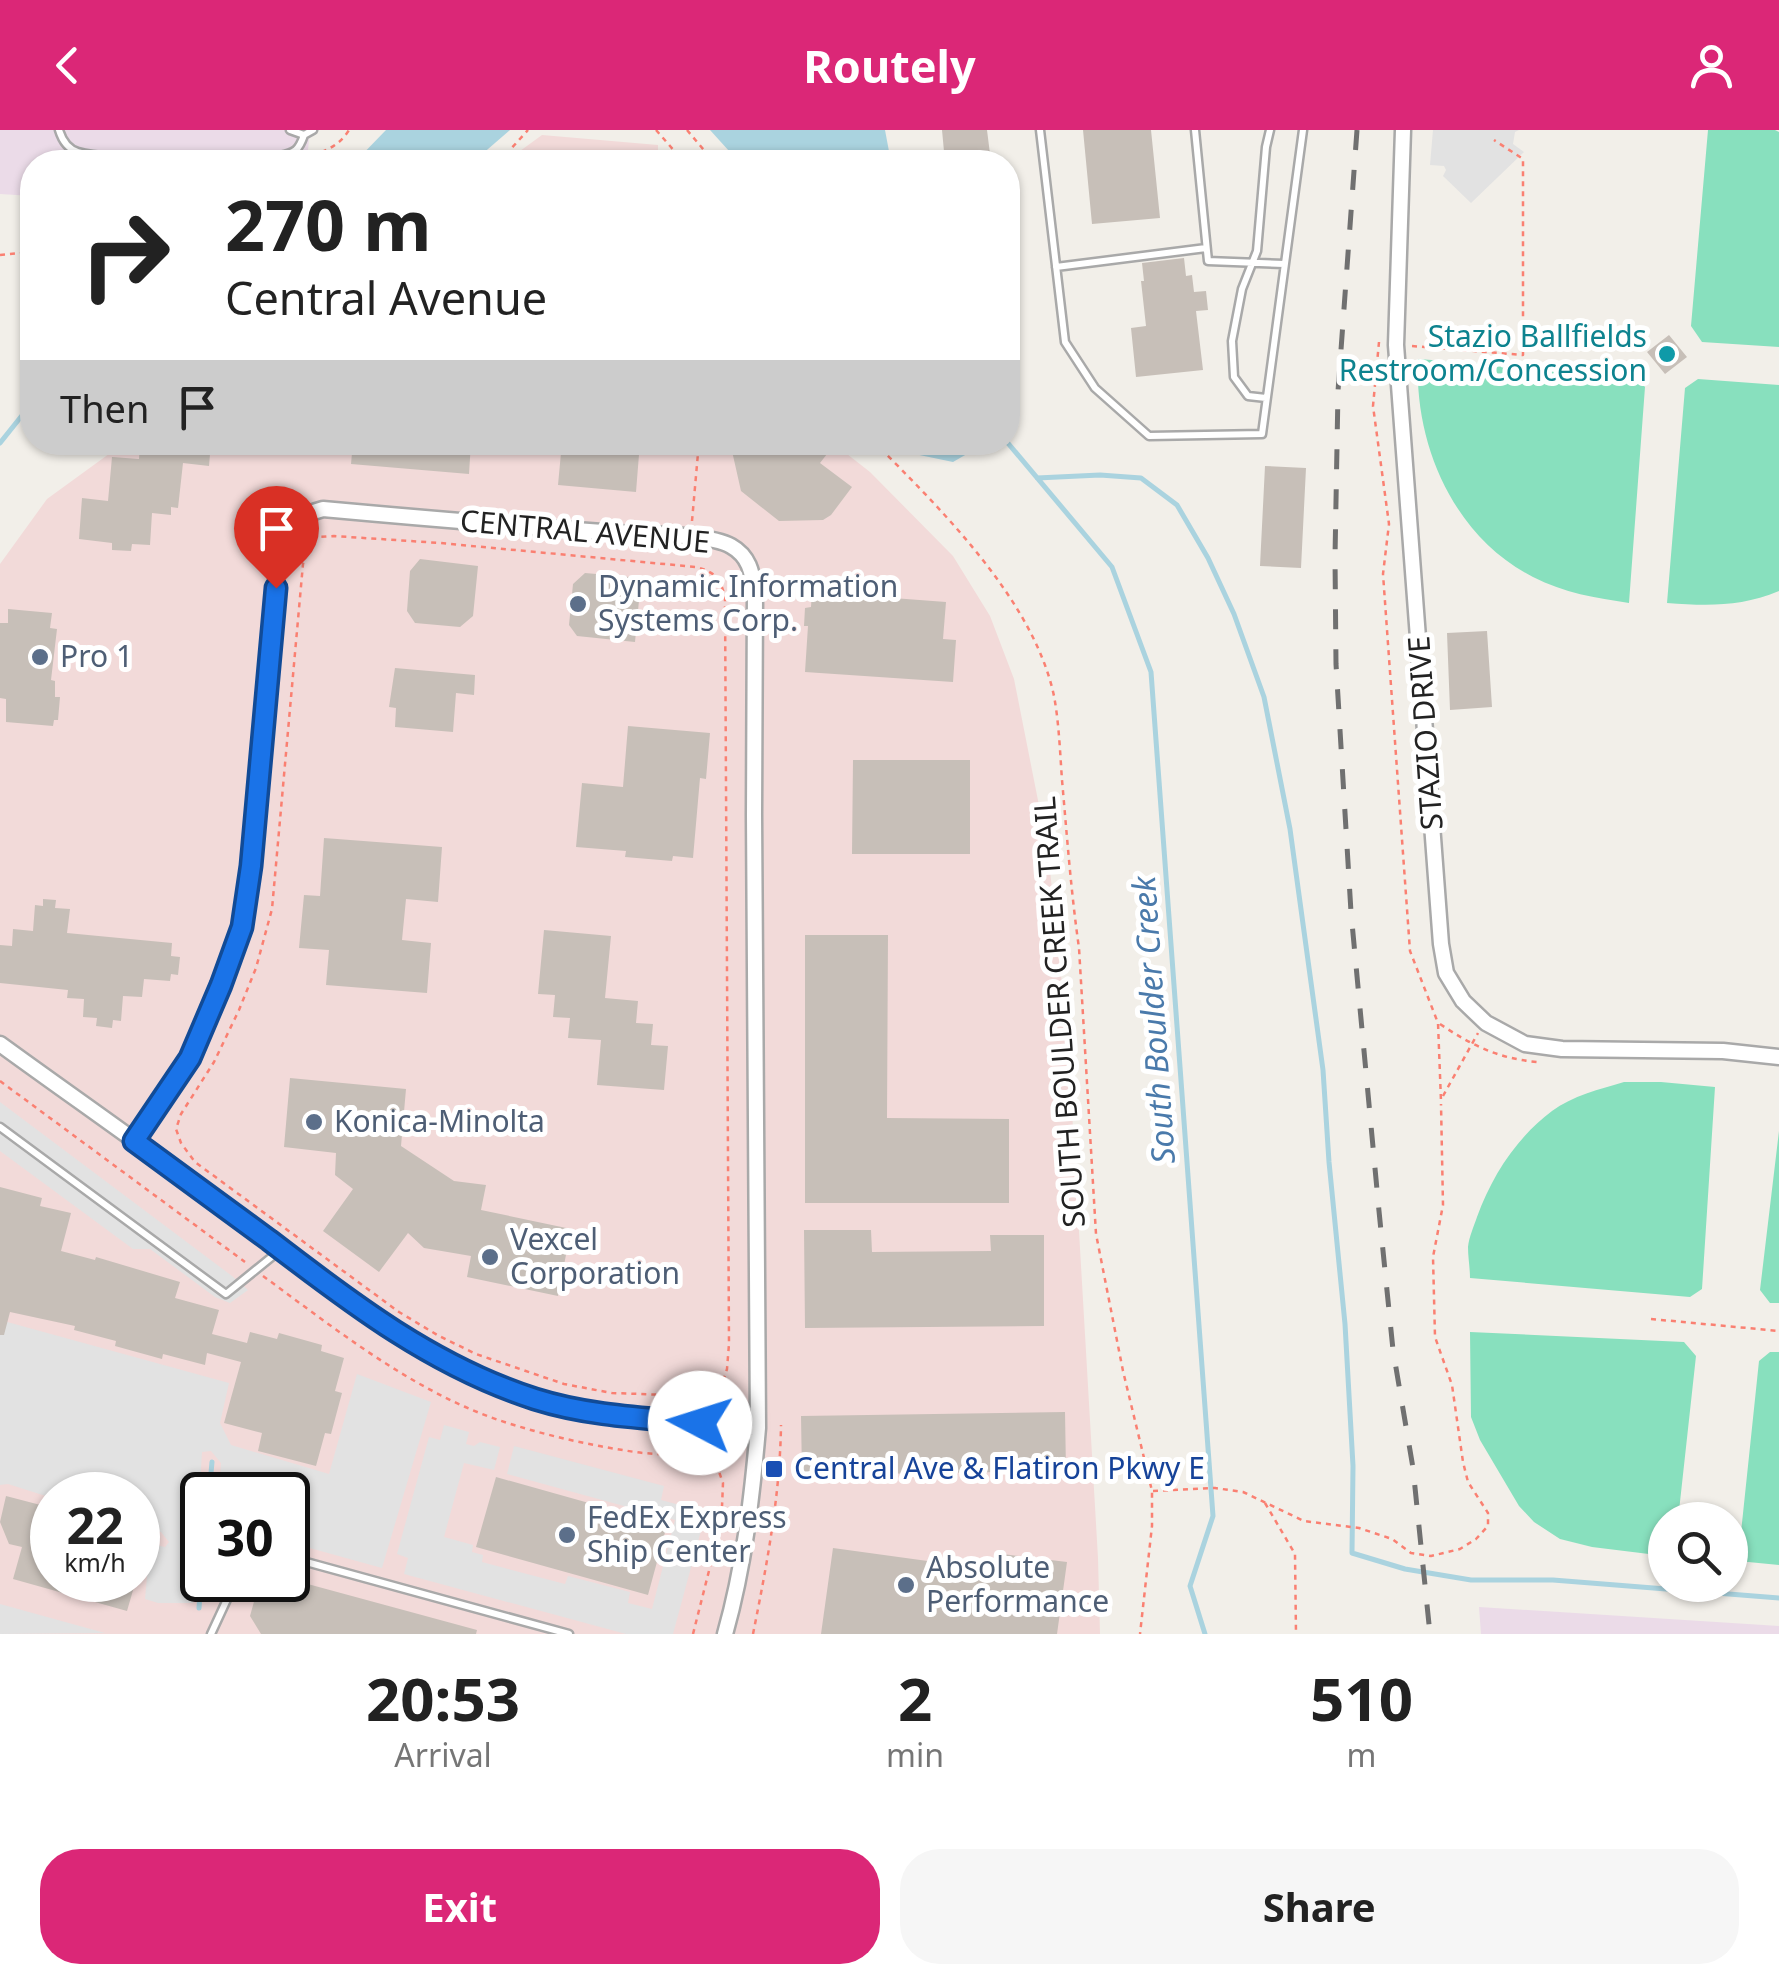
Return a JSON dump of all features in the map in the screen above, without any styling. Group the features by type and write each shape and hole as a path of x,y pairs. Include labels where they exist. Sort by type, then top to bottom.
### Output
{"street":[{"name":"STAZIO DRIVE","path":"1403,130 1396,345 1446,973 1463,1001 1486,1022 1525,1044 1562,1049 1722,1051 1779,1057"},
{"name":"CENTRAL AVENUE","path":"134,1141 190,1058 242,927 251,866 278,557 284,533 303,514 323,508 691,538 734,548 750,566 756,591 758,1428 738,1590 725,1634"},
{"path":"0,1044 361,1310 479,1378 538,1400 598,1414 758,1428"}],"lane":[{"path":"59,130 73,150"},
{"path":"290,130 304,136"},
{"path":"298,150 304,136 313,130"},
{"path":"1040,130 1065,342 1095,388 1149,436 1262,434 1302,130"},
{"path":"1195,130 1208,261 1284,264"},
{"path":"1267,398 1248,396 1234,377 1232,340 1242,289 1257,251 1270,130"},
{"path":"1056,267 1206,248"},
{"path":"0,1127 226,1294 280,1250"},
{"path":"310,1563 569,1634"},
{"path":"211,1634 226,1602"}],"path":[{"path":"327,150 349,130"},
{"path":"509,150 528,130"},
{"path":"656,130 674,150"},
{"path":"687,130 704,150"},
{"path":"1152,1491 1215,1488 1243,1492 1287,1514 1318,1524 1360,1528 1392,1538 1411,1553 1431,1556 1460,1549 1488,1526 1488,1513 1468,1482 1452,1385 1434,1337 1433,1256 1443,1205 1438,1023 1410,951 1383,574 1390,524 1374,406 1378,342 1523,355 1523,159 1494,140"},
{"path":"691,538 698,455"},
{"name":"SOUTH BOULDER CREEK TRAIL","path":"886,455 959,532 999,583 1032,635 1054,694 1081,964 1096,1234 1129,1401 1152,1491 1140,1634"},
{"path":"693,1634 722,1507 723,1483 718,1469 731,1457 737,1398 720,1390 697,1396 612,1392 564,1384 476,1354 399,1312 195,1162 176,1130 181,1114 214,1062 239,1010 256,968 272,909 303,564 308,546 315,538 440,544 696,567 712,571 721,581 725,598 730,1258 728,1369 720,1390"},
{"path":"1441,1101 1486,1022"},
{"path":"1651,1319 1779,1331"},
{"path":"753,1634 776,1506 781,1425"},
{"path":"1264,1502 1295,1554 1296,1634"}],"shaded area":[{"path":"0,130 310,130 308,150 20,150 20,195 0,194"},
{"path":"1433,130 1519,130 1513,144 1524,152 1471,203 1443,176 1444,166 1430,165"},
{"path":"542,135 658,145 658,150 521,150"},
{"path":"108,455 848,455 953,556 990,616 1014,679 1048,851 1068,1042 1100,1634 0,1634 0,564 47,499"},
{"path":"0,1102 248,1290 230,1303 215,1297 150,1249 133,1249 0,1151"},
{"path":"0,1320 229,1383 220,1423 231,1445 329,1474 357,1374 431,1402 382,1568 310,1548 310,1472 220,1472 221,1463 211,1451 202,1452 201,1472 180,1472 180,1602 193,1603 158,1603 155,1602 160,1602 160,1546 169,1542 160,1532 160,1472 30,1472 30,1491 0,1485"},
{"path":"444,1425 469,1432 466,1444 474,1446 480,1442 500,1447 494,1470 464,1463 444,1537 473,1545 472,1552 483,1555 482,1562 565,1584 568,1576 630,1592 628,1603 652,1609 675,1520 507,1474 514,1446 664,1486 661,1500 706,1512 673,1634 626,1634 404,1574 408,1558 397,1554 429,1437 440,1440"},
{"path":"0,1604 105,1633 0,1634"},
{"path":"1479,1607 1779,1626 1779,1634 1481,1634"}],"green space":[{"path":"1708,130 1779,132 1779,347 1702,342 1691,326"},
{"path":"1418,359 1634,375 1645,387 1629,603 1545,583 1505,560 1481,538 1444,485 1432,455 1423,424"},
{"path":"1698,379 1779,385 1779,591 1737,603 1667,603 1685,388"},
{"path":"1624,1082 1715,1087 1702,1289 1690,1297 1470,1278 1468,1247 1472,1232 1490,1187 1516,1146 1560,1106"},
{"path":"1779,1131 1779,1303 1770,1303 1760,1290"},
{"path":"1470,1332 1684,1342 1696,1356 1680,1502 1648,1502 1648,1554 1560,1539 1534,1522 1519,1506 1471,1417"},
{"path":"1770,1352 1779,1352 1779,1565 1748,1562 1748,1502 1744,1502 1759,1361"}],"water":[{"path":"386,130 510,130 487,150 367,150"},
{"path":"710,130 885,130 889,150 728,150"},
{"path":"919,455 965,455 953,462"}],"building":[{"path":"942,130 987,130 990,150 944,150"},
{"path":"1083,130 1151,130 1160,218 1092,224"},
{"path":"1184,258 1186,276 1192,275 1194,292 1206,291 1208,310 1196,311 1203,370 1136,377 1131,328 1146,326 1142,263"},
{"name":"Stazio Ballfields Restroom/Concession","path":"1669,335 1687,357 1665,374 1647,352"},
{"path":"139,455 210,455 209,466 183,463 178,508 171,507 171,515 152,513 150,545 132,544 131,551 112,550 112,543 79,539 82,498 108,501 112,457 139,459"},
{"path":"352,455 470,455 469,474 351,464"},
{"path":"561,455 639,455 636,492 558,485"},
{"path":"733,455 826,455 820,463 852,487 823,520 779,521 741,491"},
{"path":"1265,466 1306,468 1301,568 1260,566"},
{"path":"420,559 478,566 473,616 460,627 415,623 407,611 410,571"},
{"path":"585,573 630,577 640,590 635,642 577,636 569,625 573,584"},
{"path":"839,588 854,589 853,595 946,602 943,639 956,640 953,682 805,672 805,608 811,607 812,590 838,592"},
{"path":"8,609 52,613 50,628 57,629 51,680 55,681 55,697 60,697 58,720 54,720 53,726 6,722 6,699 0,698 0,623 8,623"},
{"path":"1487,631 1492,707 1450,710 1447,633"},
{"path":"395,668 475,675 474,695 456,693 453,732 395,727 396,708 389,707"},
{"path":"628,726 710,733 706,779 700,778 693,858 673,856 672,861 625,857 626,851 576,847 582,783 623,787"},
{"path":"853,760 970,760 970,854 852,854"},
{"path":"324,838 442,847 438,902 406,899 402,940 431,943 427,993 326,985 329,950 299,948 304,895 320,896"},
{"path":"43,899 56,900 55,908 70,909 67,933 172,943 171,956 180,957 178,975 171,974 170,981 144,979 142,997 123,996 121,1021 113,1020 112,1028 96,1026 97,1018 83,1017 84,999 67,998 68,990 0,983 0,945 12,946 13,929 33,931 35,905 43,906"},
{"path":"544,930 611,936 605,998 638,1001 636,1023 653,1024 651,1045 668,1046 664,1090 597,1085 601,1040 568,1038 570,1018 553,1017 555,995 538,994"},
{"path":"805,935 888,935 887,1118 1009,1119 1009,1203 805,1203"},
{"path":"290,1078 406,1089 401,1146 454,1181 486,1185 481,1210 571,1229 558,1296 467,1277 471,1256 424,1248 408,1233 379,1272 323,1231 353,1189 335,1175 336,1153 284,1147"},
{"path":"0,1187 42,1198 40,1206 71,1213 61,1251 95,1260 96,1257 180,1282 175,1298 219,1310 212,1334 247,1343 250,1332 277,1339 279,1333 322,1345 321,1351 344,1358 335,1391 342,1393 331,1434 325,1433 316,1466 258,1451 262,1433 224,1423 241,1362 207,1353 205,1365 163,1354 162,1359 115,1346 116,1341 74,1330 75,1326 10,1312 4,1335 0,1335"},
{"path":"804,1230 871,1230 872,1252 991,1251 990,1235 1044,1235 1044,1326 805,1328"},
{"path":"1065,1412 1066,1471 802,1475 801,1416"},
{"path":"496,1477 667,1525 648,1595 476,1547"},
{"path":"6,1496 30,1502 30,1584 13,1579 22,1547 9,1544 0,1522"},
{"path":"833,1548 993,1570 995,1553 1067,1562 1057,1634 821,1634"},
{"path":"310,1585 477,1630 476,1634 261,1634 250,1616 254,1602 310,1602"},
{"path":"95,1602 130,1602 127,1611"}],"waterway":[{"path":"0,443 20,418"},
{"name":"South Boulder Creek","path":"1018,455 1112,567 1151,672 1213,1516 1190,1586 1205,1634"},
{"path":"1037,478 1141,478 1177,505 1234,614 1264,697 1290,829 1323,1070 1345,1324 1353,1466 1352,1553 1405,1569 1471,1580 1553,1580 1779,1598"},
{"path":"211,1472 212,1462"},
{"path":"199,1602 199,1608"}],"railway":[{"path":"1357,130 1338,391 1336,664 1351,912 1379,1211 1430,1634"}],"place":[{"name":"Stazio Ballfields Restroom/Concession","path":"1667,354"},
{"name":"Dynamic Information Systems Corp.","path":"578,604"},
{"name":"Pro 1","path":"40,657"},
{"name":"Konica-Minolta","path":"314,1122"},
{"name":"Vexcel Corporation","path":"490,1257"},
{"name":"Central Ave & Flatiron Pkwy E","path":"774,1469"},
{"name":"FedEx Express Ship Center","path":"567,1535"},
{"name":"Absolute Performance","path":"906,1585"}],"route":[{"path":"276,588 242,927 190,1058 134,1141 361,1310 479,1378 538,1400 598,1414 700,1423"}]}
